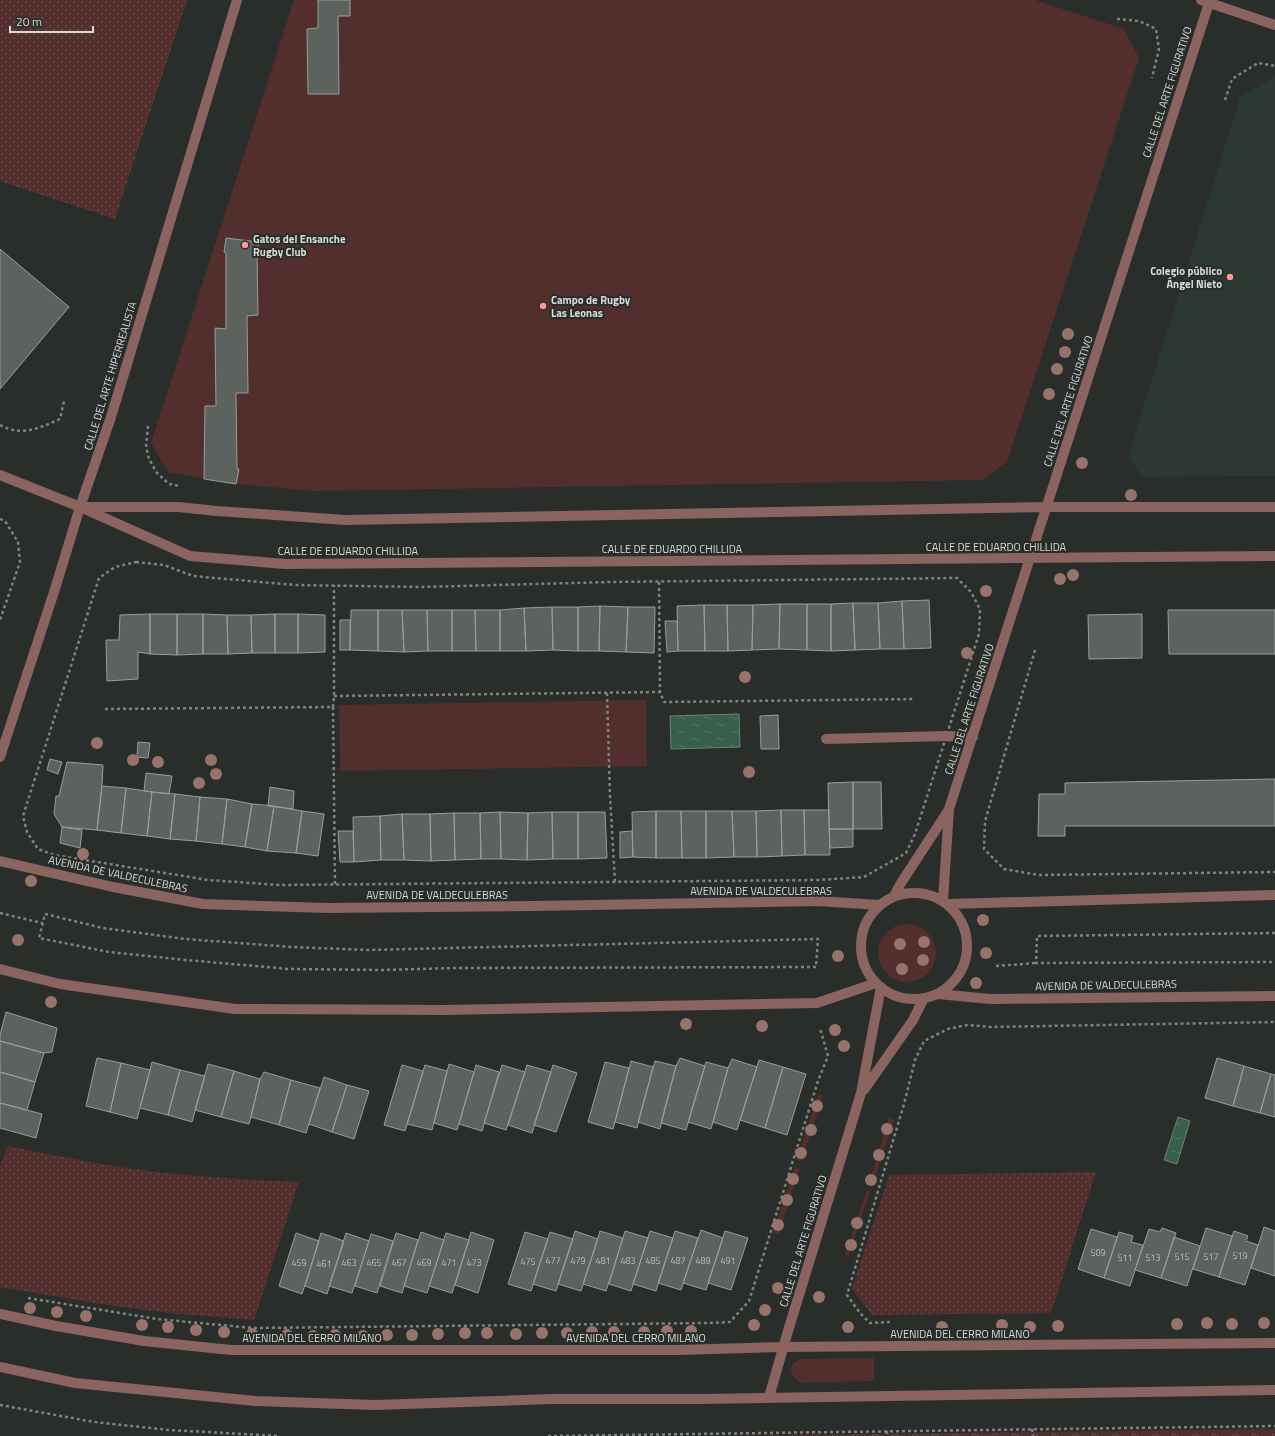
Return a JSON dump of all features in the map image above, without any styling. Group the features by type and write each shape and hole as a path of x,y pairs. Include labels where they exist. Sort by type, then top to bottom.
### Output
{"street":[{"name":"CALLE DEL ARTE HIPERREALISTA","path":"0,757 80,507 111,417 237,0"},
{"path":"1207,1 1275,25"},
{"name":"CALLE DEL ARTE FIGURATIVO","path":"894,896 949,809 1207,1"},
{"name":"CALLE DE EDUARDO CHILLIDA","path":"0,475 80,507 190,556 285,564 1275,556"},
{"name":"CALLE DE EDUARDO CHILLIDA","path":"80,507 178,507 344,520 1046,507 1275,507"},
{"path":"826,739 973,736"},
{"name":"CALLE DEL ARTE FIGURATIVO","path":"945,902 949,809"},
{"name":"AVENIDA DE VALDECULEBRAS","path":"0,861 113,887 203,904 335,908 818,901 879,905"},
{"path":"906,893 931,895 945,902 959,917 966,934 967,952 962,968 952,983 938,994 924,998 909,999 894,995 879,985 866,969 861,952 862,935 868,918 879,905 894,896 906,893"},
{"path":"945,902 1275,895"},
{"path":"0,969 60,984 235,1009 445,1010 818,1002 879,985"},
{"name":"CALLE DEL ARTE FIGURATIVO","path":"769,1397 861,1093 879,985"},
{"name":"AVENIDA DE VALDECULEBRAS","path":"938,994 990,999 1275,996"},
{"name":"CALLE DEL ARTE FIGURATIVO","path":"861,1093 913,1020 924,998"},
{"name":"AVENIDA DEL CERRO MILANO","path":"0,1314 56,1326 144,1341 231,1350 678,1350 783,1347 1275,1343"},
{"path":"0,1367 75,1383 255,1401 375,1405 551,1399 1275,1390"}],"path":[{"path":"1116,19 1139,22 1156,29 1159,49 1152,78"},
{"path":"1226,100 1232,79 1258,63 1275,66"},
{"path":"0,425 8,430 30,431 60,419 64,401"},
{"path":"148,426 146,447 149,458 158,473 169,484 186,487"},
{"path":"0,518 5,521 18,542 20,562 0,620"},
{"path":"925,799 915,834 906,853 864,877 819,880 279,885 208,880 54,855 38,849 27,832 23,816 99,578 115,567 136,562 164,565 193,576 280,584 422,587 957,578 972,592 980,609 978,634"},
{"path":"659,582 660,692 664,702 915,699"},
{"path":"334,585 333,707 336,884"},
{"path":"1035,650 985,821 984,849 1004,869 1039,875 1275,872"},
{"path":"334,696 660,692"},
{"path":"607,693 610,796 615,882"},
{"path":"105,709 333,707"},
{"path":"0,913 42,923"},
{"path":"44,914 103,928 185,939 292,947 369,950 818,939 816,967 455,968 382,970 289,969 109,952 39,938 42,923 44,914"},
{"path":"1036,963 1037,936 1275,933"},
{"path":"996,966 1036,963 1275,962"},
{"path":"890,1322 870,1323 847,1295 904,1104 915,1060 924,1041 948,1029 967,1025 990,1027 1275,1022"},
{"path":"22,1297 157,1319 253,1328 730,1322 749,1301 818,1081 828,1056 820,1028"},
{"path":"0,1405 94,1422 139,1427 280,1436"},
{"path":"548,1436 1275,1426"},
{"path":"1032,1429 1033,1436"},
{"path":"887,1431 887,1436"}],"shaded area":[{"name":"Colegio público Ángel Nieto","path":"1275,76 1275,476 1142,477 1128,456 1240,98"}],"green space":[{"path":"0,0 187,0 115,219 0,181"},
{"path":"294,0 1035,0 1124,29 1139,58 1007,462 982,480 314,491 236,484 168,472 151,443"},
{"path":"646,700 647,766 340,771 339,705"},
{"path":"907,924 918,926 931,937 934,942 936,953 934,964 923,977 918,980 907,982 896,980 883,969 880,964 878,953 880,942 891,929 896,926"},
{"path":"818,1094 823,1096 801,1162 797,1160"},
{"path":"889,1117 894,1120 873,1184 869,1183"},
{"path":"7,1146 90,1162 153,1172 205,1177 299,1182 254,1320 169,1313 108,1305 0,1287 0,1167"},
{"path":"795,1167 800,1168 779,1234 773,1233"},
{"path":"1096,1172 1051,1313 872,1315 852,1289 889,1175"},
{"path":"867,1190 870,1191 849,1256 845,1255"},
{"path":"874,1358 874,1381 801,1383 794,1377 791,1370 793,1364 801,1359"},
{"path":"1275,1429 1275,1436 729,1436"}],"water":[{"path":"739,714 740,747 671,749 670,716"},
{"path":"1178,1117 1190,1121 1177,1164 1164,1160"}],"building":[{"path":"318,0 350,0 350,16 338,16 339,94 308,94 307,29 318,28"},
{"path":"226,238 258,242 259,252 257,252 258,315 247,316 248,393 236,393 237,469 239,469 236,484 204,479 205,406 216,406 215,328 226,329 226,253 224,252"},
{"path":"0,249 69,307 0,389"},
{"path":"929,600 931,648 904,649 902,601"},
{"path":"902,601 904,649 880,649 878,603"},
{"path":"853,603 878,603 880,649 855,650"},
{"path":"853,603 855,650 831,651 831,604"},
{"path":"780,604 779,649 752,650 753,605"},
{"path":"780,604 807,604 807,650 779,649"},
{"path":"807,604 831,604 831,651 807,650"},
{"path":"704,605 727,605 728,651 705,651"},
{"path":"704,605 705,651 678,651 677,606"},
{"path":"727,605 753,605 752,650 728,651"},
{"path":"600,606 599,651 578,651 578,607"},
{"path":"600,606 628,607 626,652 599,651"},
{"path":"552,607 553,650 526,651 524,608"},
{"path":"552,607 578,607 578,651 553,650"},
{"path":"628,607 655,607 654,653 626,652"},
{"path":"524,608 526,651 500,651 500,610"},
{"path":"351,610 378,610 378,651 350,650"},
{"path":"378,610 402,610 404,652 378,651"},
{"path":"402,610 427,610 428,651 404,652"},
{"path":"427,610 452,610 452,651 428,651"},
{"path":"452,610 475,610 476,651 452,651"},
{"path":"475,610 500,610 500,651 476,651"},
{"path":"1168,610 1275,610 1275,654 1169,654"},
{"path":"150,614 177,614 177,655 150,654"},
{"path":"150,614 150,654 138,652 138,679 107,681 106,640 119,640 120,615"},
{"path":"177,614 203,614 203,654 177,655"},
{"path":"203,614 227,615 228,654 203,654"},
{"path":"275,614 298,614 298,653 275,653"},
{"path":"275,614 275,653 252,653 251,615"},
{"path":"298,614 325,615 325,652 298,653"},
{"path":"1142,614 1142,658 1089,659 1088,615"},
{"path":"227,615 251,615 252,653 228,654"},
{"path":"340,620 350,620 350,650 340,650"},
{"path":"665,621 677,621 678,651 667,652"},
{"path":"778,715 779,749 761,749 760,716"},
{"path":"138,742 150,743 148,758 137,757"},
{"path":"50,759 62,762 58,774 47,770"},
{"path":"67,762 103,765 97,830 62,827 54,814 56,796 59,796"},
{"path":"146,773 172,776 169,794 144,791"},
{"path":"1275,779 1275,826 1065,826 1065,836 1038,836 1039,794 1065,794 1065,783"},
{"path":"853,782 881,782 882,829 853,829"},
{"path":"853,782 853,829 829,829 828,783"},
{"path":"102,786 126,788 121,833 97,830"},
{"path":"270,787 294,791 293,809 268,806"},
{"path":"126,788 152,792 147,836 121,833"},
{"path":"152,792 175,794 170,839 147,836"},
{"path":"175,794 200,797 196,841 170,839"},
{"path":"200,797 227,799 222,844 196,841"},
{"path":"227,799 252,804 245,847 222,844"},
{"path":"252,804 274,806 267,851 245,847"},
{"path":"274,806 302,811 296,853 267,851"},
{"path":"781,810 782,856 757,857 756,811"},
{"path":"781,810 804,810 805,855 782,856"},
{"path":"804,810 829,810 830,855 805,855"},
{"path":"302,811 324,814 318,856 296,853"},
{"path":"656,811 681,811 682,858 656,858"},
{"path":"656,811 656,858 633,857 632,812"},
{"path":"681,811 706,811 706,858 682,858"},
{"path":"706,811 732,811 734,857 706,858"},
{"path":"732,811 756,811 757,857 734,857"},
{"path":"500,812 528,813 527,860 501,859"},
{"path":"500,812 501,859 481,859 480,813"},
{"path":"552,812 553,859 527,860 528,813"},
{"path":"552,812 578,812 578,859 553,859"},
{"path":"578,812 605,812 607,858 578,859"},
{"path":"454,813 455,860 431,861 430,814"},
{"path":"454,813 480,813 481,859 455,860"},
{"path":"402,814 430,814 431,861 404,860"},
{"path":"402,814 404,860 381,860 380,816"},
{"path":"380,816 381,860 354,862 353,817"},
{"path":"62,827 82,830 80,848 60,843"},
{"path":"829,829 853,829 853,847 830,848"},
{"path":"338,831 353,831 354,862 340,862"},
{"path":"632,831 633,857 620,858 620,832"},
{"path":"6,1012 57,1028 52,1052 44,1053 0,1041 0,1035"},
{"path":"0,1041 44,1053 35,1082 0,1072"},
{"path":"97,1058 121,1063 110,1112 86,1106"},
{"path":"680,1058 705,1066 686,1130 661,1123 676,1066"},
{"path":"1217,1058 1244,1066 1233,1106 1205,1098"},
{"path":"732,1059 757,1067 737,1130 713,1122 728,1068"},
{"path":"759,1060 783,1067 765,1128 740,1120"},
{"path":"631,1061 653,1067 637,1128 615,1122"},
{"path":"655,1061 676,1066 660,1129 638,1122"},
{"path":"152,1062 180,1070 168,1115 140,1108"},
{"path":"605,1062 629,1068 613,1129 588,1122"},
{"path":"706,1062 728,1068 711,1129 688,1122"},
{"path":"121,1063 150,1070 137,1119 110,1112"},
{"path":"208,1064 234,1071 221,1117 195,1110"},
{"path":"449,1064 474,1072 457,1130 434,1123"},
{"path":"402,1065 423,1071 405,1131 384,1125"},
{"path":"425,1065 447,1071 432,1130 407,1124"},
{"path":"476,1065 499,1072 482,1131 459,1124"},
{"path":"502,1065 525,1072 506,1130 484,1123"},
{"path":"527,1065 551,1072 532,1133 508,1125"},
{"path":"553,1065 577,1073 556,1132 534,1125"},
{"path":"1244,1066 1271,1074 1260,1113 1233,1106"},
{"path":"783,1067 806,1074 787,1135 765,1128"},
{"path":"180,1070 205,1076 192,1122 168,1115"},
{"path":"234,1071 260,1079 249,1124 221,1117"},
{"path":"0,1072 35,1082 27,1110 0,1103"},
{"path":"264,1072 291,1080 279,1125 251,1117 260,1079"},
{"path":"1271,1074 1275,1075 1275,1117 1260,1113"},
{"path":"324,1077 347,1085 332,1132 309,1124"},
{"path":"291,1080 320,1088 306,1133 279,1125"},
{"path":"347,1085 369,1091 354,1139 332,1132"},
{"path":"0,1103 42,1114 36,1138 0,1128"},
{"path":"1264,1227 1275,1231 1275,1276 1251,1268"},
{"path":"1162,1228 1176,1233 1161,1278 1135,1270 1149,1229 1160,1232"},
{"path":"1206,1228 1232,1236 1219,1277 1193,1269"},
{"path":"1091,1229 1117,1237 1104,1278 1078,1269"},
{"path":"701,1230 723,1238 706,1290 683,1283"},
{"path":"575,1231 598,1239 581,1291 558,1284"},
{"path":"600,1231 623,1238 606,1291 583,1284"},
{"path":"625,1231 648,1238 631,1291 609,1284"},
{"path":"650,1231 673,1238 656,1291 633,1284"},
{"path":"675,1231 698,1238 681,1290 658,1283"},
{"path":"725,1231 748,1238 731,1290 708,1283"},
{"path":"1234,1231 1248,1236 1246,1241 1258,1245 1245,1285 1219,1277"},
{"path":"421,1232 444,1240 427,1293 404,1286"},
{"path":"471,1232 494,1240 478,1293 455,1285"},
{"path":"525,1232 548,1239 531,1291 508,1284"},
{"path":"550,1232 573,1239 556,1291 533,1284"},
{"path":"1119,1232 1133,1236 1131,1242 1143,1245 1130,1286 1104,1278"},
{"path":"296,1233 319,1241 302,1294 279,1286"},
{"path":"321,1233 344,1241 327,1294 305,1286"},
{"path":"346,1233 369,1241 352,1293 329,1286"},
{"path":"396,1233 418,1240 402,1293 380,1286"},
{"path":"446,1233 469,1240 452,1293 429,1286"},
{"path":"371,1234 393,1241 377,1293 355,1286"},
{"path":"1174,1237 1200,1246 1187,1286 1161,1278"}],"place":[{"name":"Gatos del Ensanche Rugby Club","path":"245,245"},
{"name":"Colegio público Ángel Nieto","path":"1230,277"},
{"name":"Campo de Rugby Las Leonas","path":"543,306"}]}
